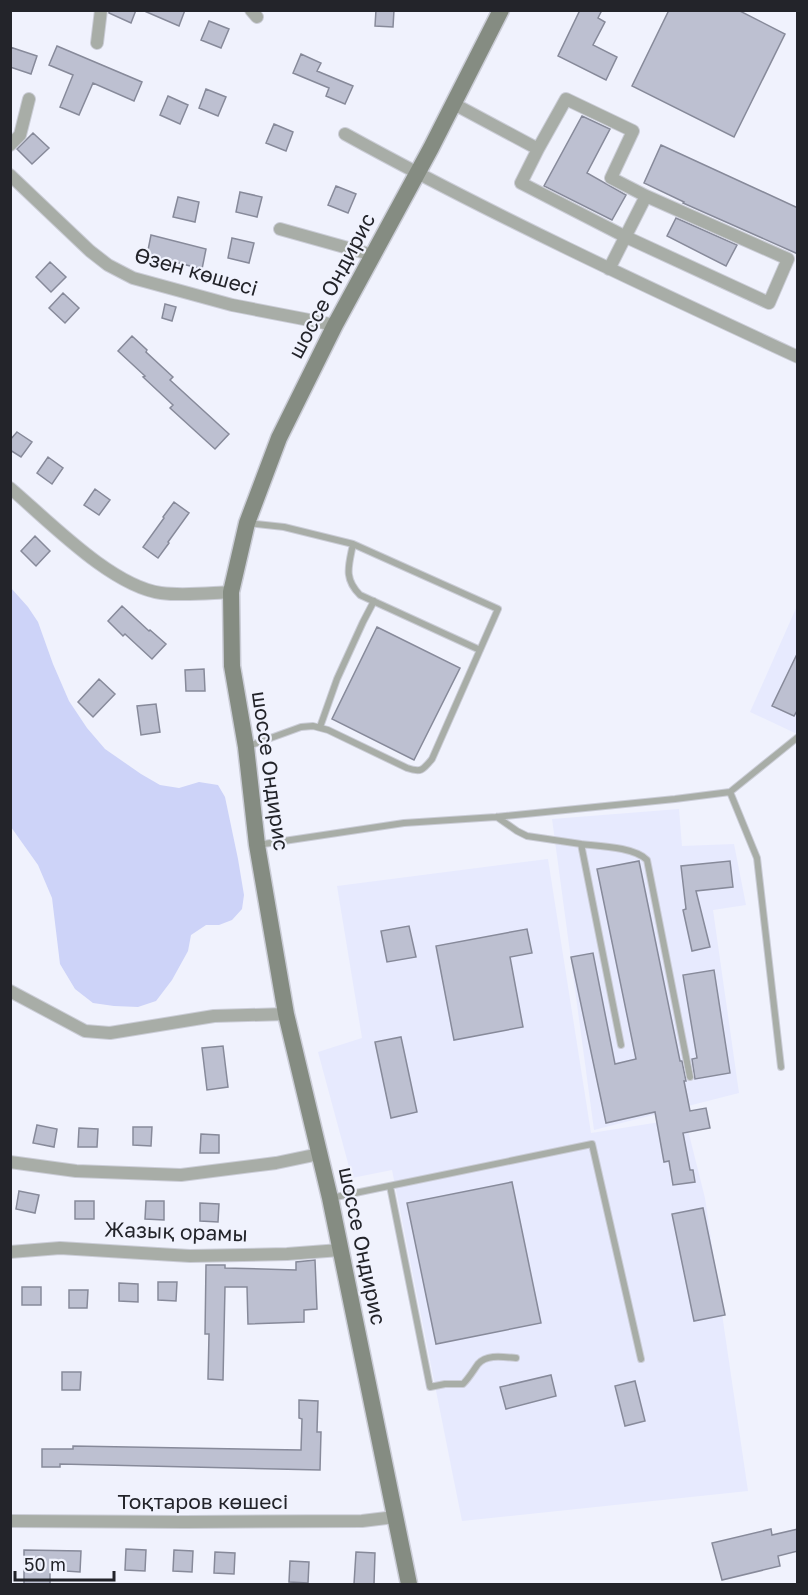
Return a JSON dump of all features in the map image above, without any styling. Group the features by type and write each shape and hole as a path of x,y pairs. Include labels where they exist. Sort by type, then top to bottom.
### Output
{"main road":[{"name":"шоссе Ондирис","path":"409,1584 330,1198 286,1014 257,845 246,747 232,666 231,592 247,523 279,438 335,325 454,104 501,10"}],"street":[{"path":"97,43 101,10"},
{"path":"10,145 20,135 29,99"},
{"path":"566,99 633,131 611,178 646,196 788,259 769,303 626,237 521,183 566,99"},
{"path":"454,104 538,149"},
{"path":"345,134 417,174 609,269 798,357"},
{"name":"Өзен көшесі","path":"10,175 90,250 108,265 133,278 232,305 335,325"},
{"path":"609,269 646,196"},
{"path":"280,229 373,255"},
{"path":"10,488 87,555 136,585 159,593 231,592"},
{"path":"10,991 85,1031 110,1033 214,1016 286,1014"},
{"path":"10,1162 76,1171 181,1175 276,1163 319,1154"},
{"name":"Жазық орамы","path":"10,1252 60,1248 190,1256 287,1254 340,1250"},
{"name":"Тоқтаров көшесі","path":"10,1521 351,1521 395,1517"}],"lane":[{"path":"246,747 301,727 320,728 407,768 416,771 424,769 432,759 498,609 353,544 284,527 247,523"},
{"path":"353,544 348,575 352,587 360,595 480,650"},
{"path":"320,728 337,679 374,601"},
{"path":"257,845 404,824 496,817 730,792 798,737"},
{"path":"730,792 757,858 781,1066"},
{"path":"496,817 527,836 631,851 647,860 690,1077"},
{"path":"580,844 621,1045"},
{"path":"330,1198 592,1144 641,1359"},
{"path":"390,1186 430,1387 463,1384 480,1362 492,1357 516,1358"}],"shaded area":[{"path":"11,588 38,622 69,701 105,749 160,785 179,788 199,782 218,785 225,797 244,895 242,909 232,920 219,925 206,925 191,935 188,951 172,980 156,1001 138,1007 93,1003 75,989 60,964 52,898 38,865 11,827"},
{"path":"797,606 797,734 750,712"},
{"path":"679,809 682,846 734,844 746,905 713,910 739,1093 594,1130 552,819"},
{"path":"548,859 591,1133 685,1118 705,1198 748,1491 462,1521 392,1170 352,1178 318,1052 362,1038 337,886"}],"building":[{"path":"109,10 136,10 131,23 109,13"},
{"path":"142,10 185,10 179,26"},
{"path":"376,10 394,10 393,27 375,26"},
{"path":"580,10 602,10 598,18 605,22 593,45 617,57 606,80 558,56"},
{"path":"669,10 738,10 785,34 734,137 632,86"},
{"path":"209,21 229,29 221,48 201,40"},
{"path":"57,46 142,82 134,101 93,83 79,115 60,107 73,75 49,65"},
{"path":"10,47 37,56 31,74 10,67"},
{"path":"301,54 321,63 317,71 353,86 345,104 326,96 329,88 293,73"},
{"path":"206,89 226,97 218,116 199,108"},
{"path":"168,96 188,105 180,124 160,115"},
{"path":"582,116 610,129 587,173 626,195 612,220 544,186"},
{"path":"274,124 293,132 286,151 266,143"},
{"path":"33,133 49,148 32,164 17,149"},
{"path":"661,145 798,208 798,254 683,203 644,183"},
{"path":"336,186 356,194 348,213 328,205"},
{"path":"240,192 262,197 257,217 236,212"},
{"path":"178,197 199,202 195,222 173,217"},
{"path":"676,218 737,245 726,266 667,236"},
{"path":"151,235 206,249 202,269 147,255"},
{"path":"232,238 254,243 249,263 228,258"},
{"path":"50,262 66,277 51,292 36,277"},
{"path":"63,293 79,308 65,323 49,308"},
{"path":"165,304 176,307 172,321 162,318"},
{"path":"132,336 173,377 170,380 229,434 215,449 170,408 173,405 118,351"},
{"path":"17,432 32,442 21,457 10,450 10,440"},
{"path":"48,457 63,468 52,484 37,473"},
{"path":"95,489 110,500 99,515 84,505"},
{"path":"174,502 189,513 158,558 143,547"},
{"path":"35,536 50,551 36,566 21,551"},
{"path":"122,606 166,644 152,659 108,621"},
{"path":"377,627 460,668 414,760 332,719"},
{"path":"798,652 798,709 794,716 772,706"},
{"path":"204,669 205,691 186,691 185,670"},
{"path":"99,679 115,694 93,717 78,702"},
{"path":"156,704 160,732 141,735 137,706"},
{"path":"639,861 680,1061 682,1061 690,1111 706,1108 710,1128 683,1133 690,1170 693,1170 695,1182 673,1185 669,1161 664,1162 655,1112 606,1123 571,957 593,953 615,1064 636,1059 597,869"},
{"path":"730,861 733,887 696,891 710,947 692,951 683,910 686,909 681,866"},
{"path":"409,926 416,957 387,962 381,931"},
{"path":"527,929 532,953 510,957 523,1027 454,1040 436,946"},
{"path":"714,970 730,1073 695,1079 692,1059 697,1058 683,975"},
{"path":"401,1037 417,1112 391,1118 375,1042"},
{"path":"223,1046 228,1087 207,1090 202,1048"},
{"path":"37,1125 57,1129 54,1147 33,1143"},
{"path":"133,1127 152,1127 151,1146 133,1145"},
{"path":"79,1128 98,1129 97,1147 78,1147"},
{"path":"201,1134 219,1135 219,1153 200,1153"},
{"path":"512,1182 541,1323 436,1344 407,1203"},
{"path":"19,1191 39,1195 35,1213 16,1209"},
{"path":"75,1201 94,1201 94,1219 75,1219"},
{"path":"146,1201 164,1201 164,1220 145,1219"},
{"path":"200,1203 219,1204 218,1222 200,1221"},
{"path":"703,1208 725,1315 694,1321 672,1214"},
{"path":"315,1260 317,1309 304,1310 304,1322 248,1324 247,1287 225,1287 223,1380 208,1379 209,1334 205,1334 206,1265 225,1265 225,1268 296,1270 296,1262"},
{"path":"158,1282 177,1282 176,1301 158,1300"},
{"path":"119,1283 138,1284 138,1302 119,1301"},
{"path":"22,1287 41,1287 41,1305 22,1305"},
{"path":"69,1290 88,1290 87,1308 69,1308"},
{"path":"62,1372 81,1372 80,1390 62,1390"},
{"path":"551,1375 556,1396 506,1409 500,1387"},
{"path":"635,1381 645,1421 625,1426 615,1386"},
{"path":"299,1400 318,1401 317,1432 321,1432 320,1470 60,1464 60,1467 42,1467 42,1449 73,1449 73,1446 301,1450 302,1419 299,1418"},
{"path":"771,1529 772,1535 798,1529 798,1551 778,1556 780,1566 722,1580 712,1543"},
{"path":"126,1549 146,1550 145,1571 125,1570"},
{"path":"24,1550 81,1551 80,1572 50,1570 50,1584 24,1584"},
{"path":"174,1550 193,1551 192,1572 173,1571"},
{"path":"215,1552 235,1553 234,1574 214,1573"},
{"path":"356,1552 375,1553 374,1584 354,1584"},
{"path":"290,1561 309,1562 308,1583 289,1582"}]}
